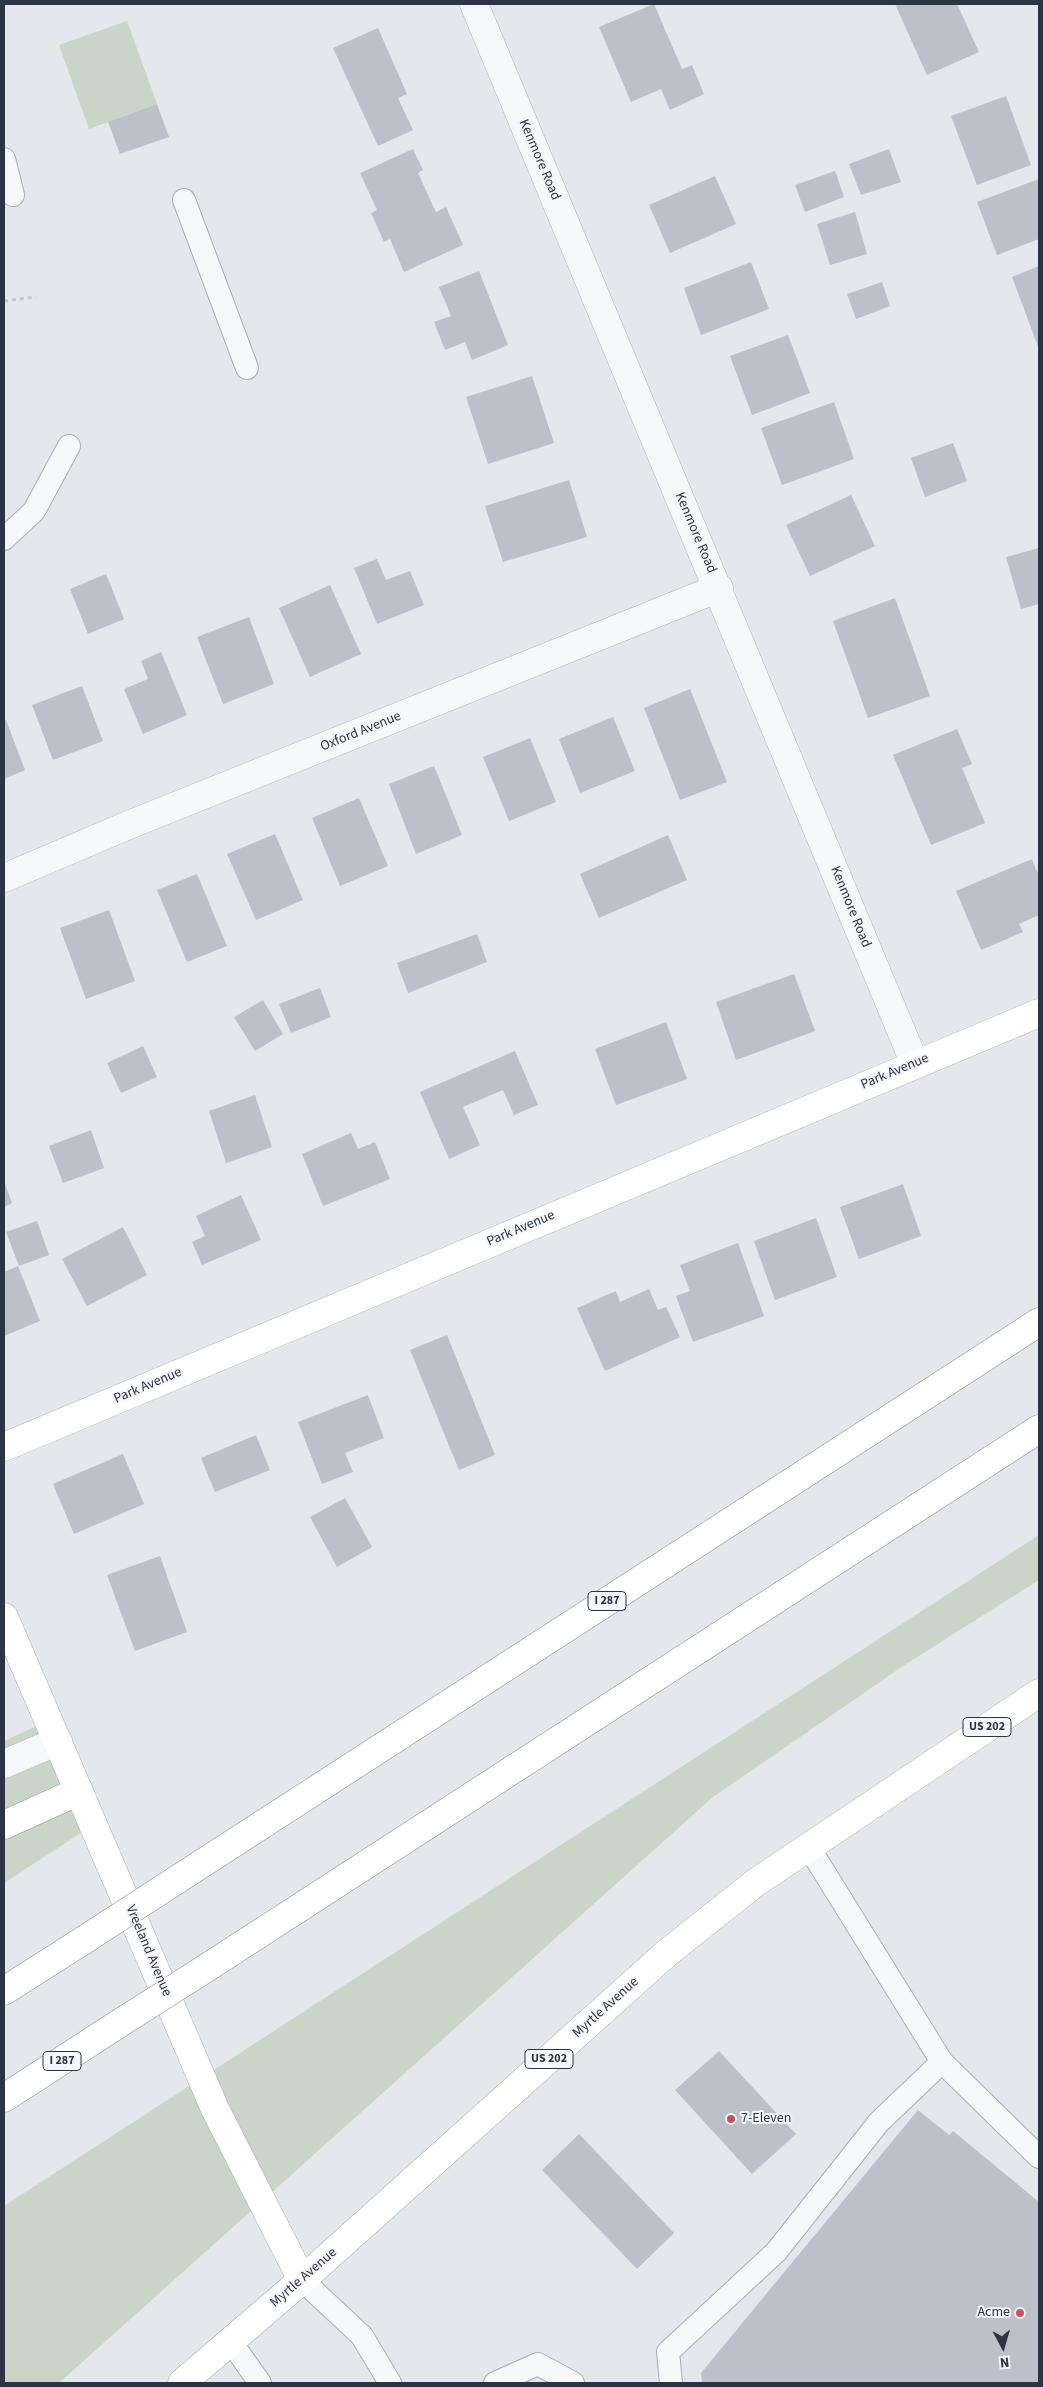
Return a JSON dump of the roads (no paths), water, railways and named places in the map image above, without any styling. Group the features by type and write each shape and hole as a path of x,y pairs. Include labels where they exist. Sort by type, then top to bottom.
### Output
{"main road":[{"name":"Park Avenue","path":"4,1447 1039,1013"},
{"name":"I 287","path":"4,1991 1039,1322"},
{"name":"I 287","path":"4,2098 1039,1429"},
{"name":"Vreeland Avenue","path":"4,1617 215,2109 302,2280"},
{"name":"Myrtle Avenue","path":"182,2383 302,2280 667,1953 755,1883 1039,1693"},
{"path":"4,1825 79,1791"}],"street":[{"name":"Kenmore Road","path":"482,6 718,588 915,1064"},
{"name":"Oxford Avenue","path":"4,878 131,824 718,588"},
{"path":"4,1764 58,1741"}],"lane":[{"path":"4,159 13,195"},
{"path":"184,200 248,368"},
{"path":"4,539 34,511 69,446"},
{"path":"808,1846 942,2062 1039,2157"},
{"path":"671,2383 668,2352 776,2252 879,2122 942,2062"},
{"path":"302,2280 362,2336 390,2383"},
{"path":"230,2342 260,2383"},
{"path":"495,2383 538,2364 573,2383"}],"place":[{"name":"7-Eleven","path":"731,2119"},
{"name":"Acme","path":"1020,2313"}]}
